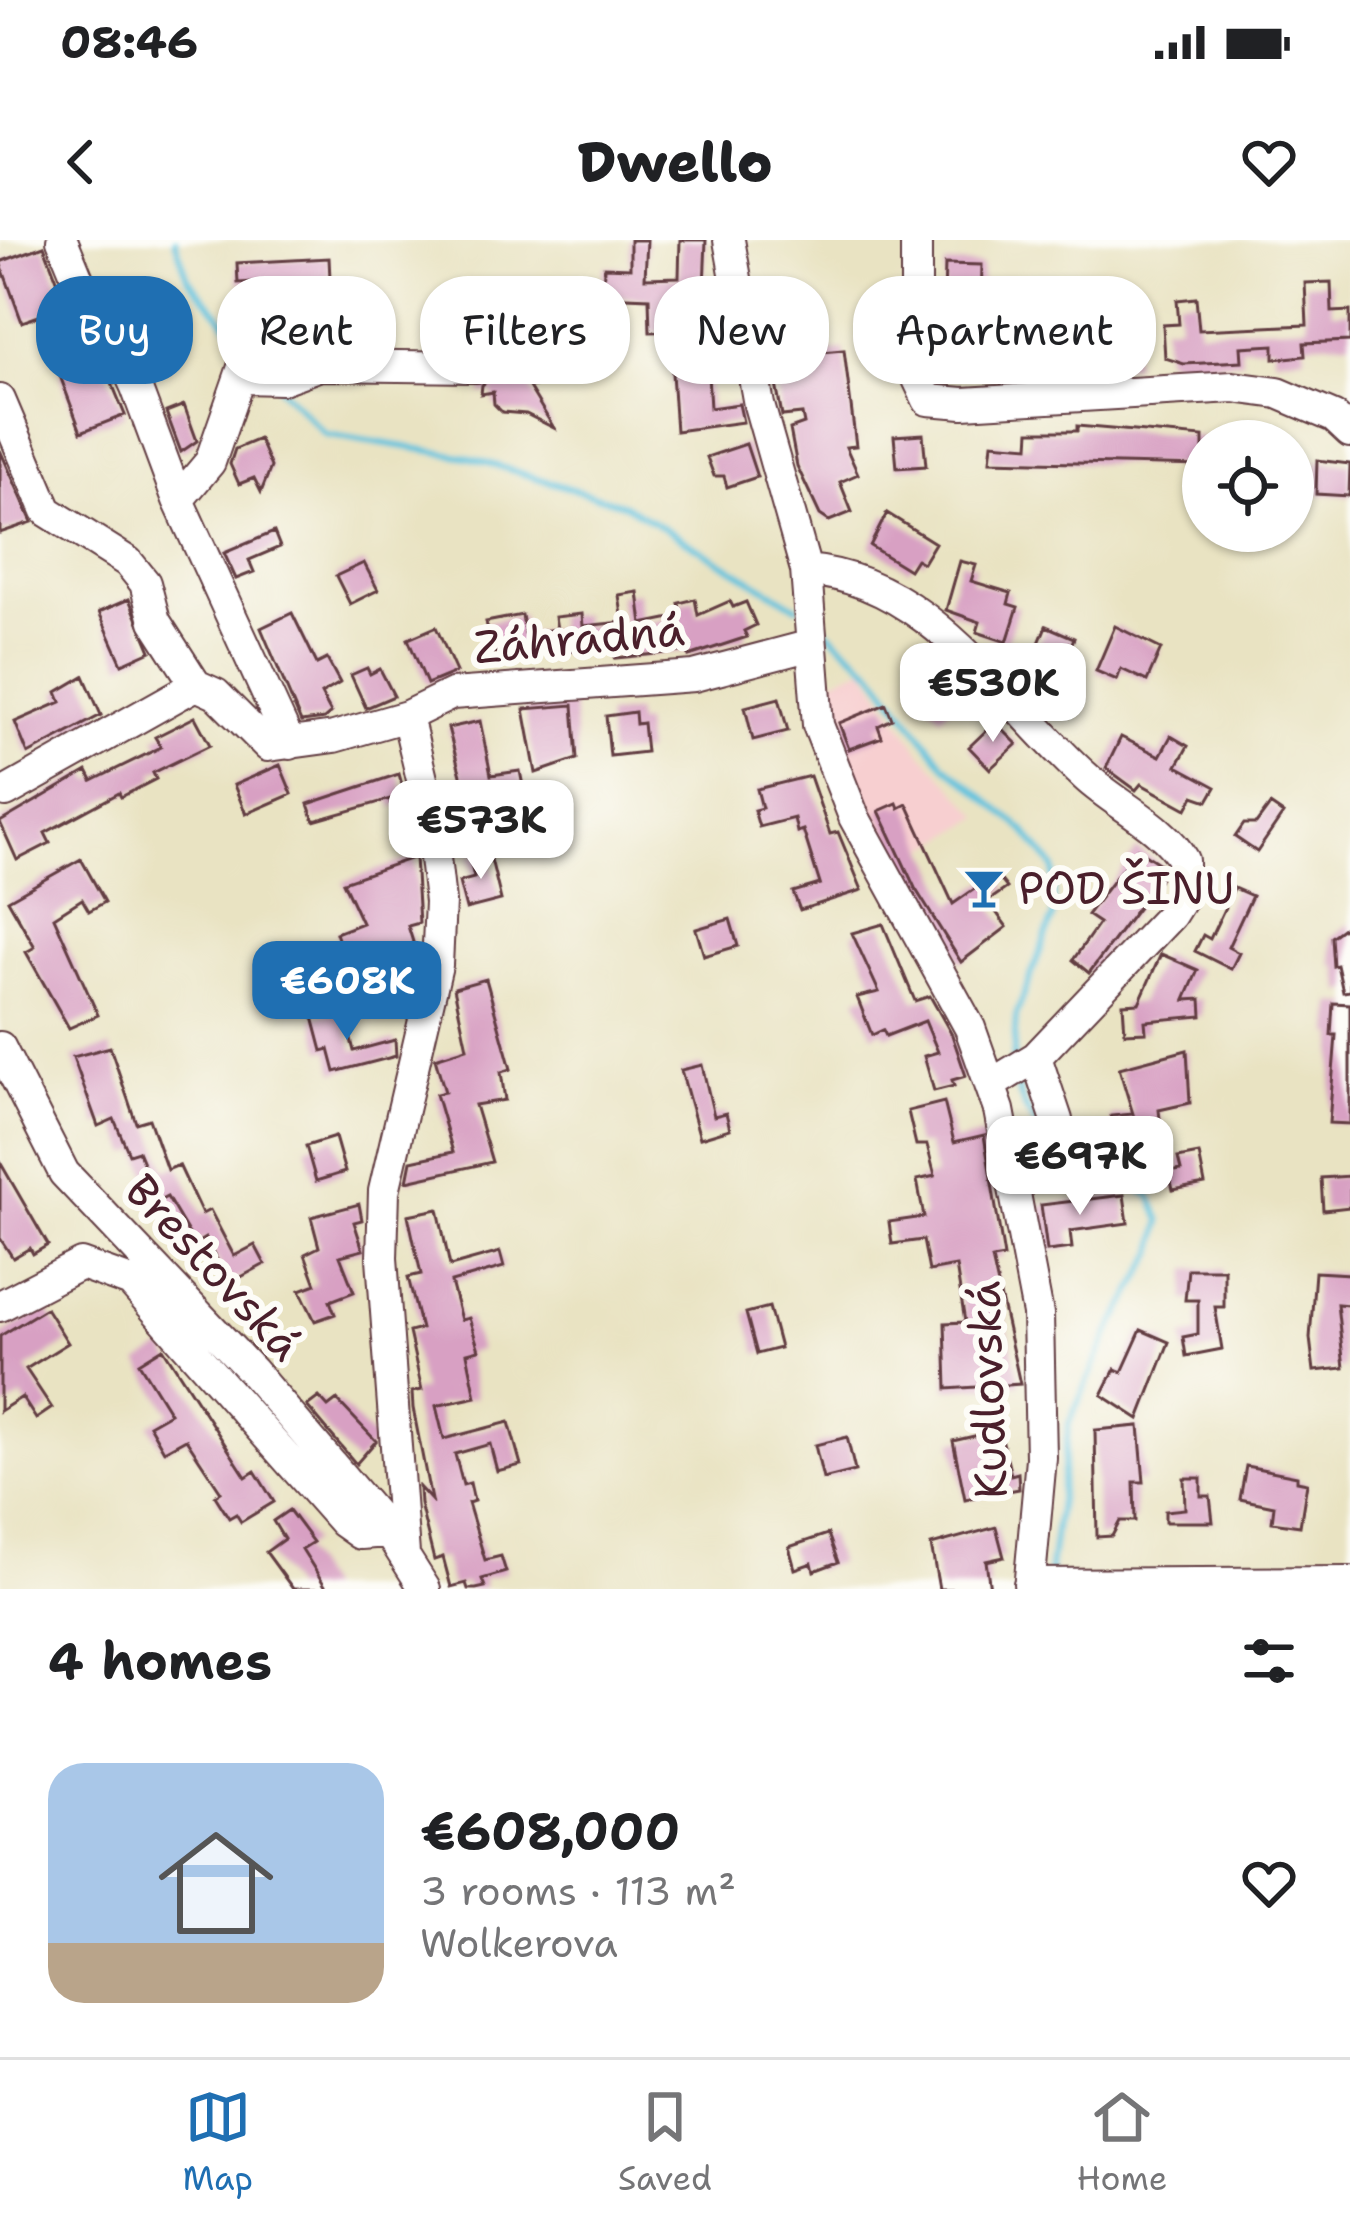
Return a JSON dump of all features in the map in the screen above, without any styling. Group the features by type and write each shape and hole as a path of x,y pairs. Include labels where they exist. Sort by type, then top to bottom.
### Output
{"street":[{"path":"0,400 47,511 128,562 145,584 155,621 196,686 216,694 268,746 290,744 178,500 117,344 94,318 62,240"},
{"name":"Kudlovská","path":"729,240 759,405 807,584 818,725 836,775 905,915 970,1028 1014,1071 1037,1314 1039,1586 1350,1582"},
{"path":"916,240 916,375 928,400 963,404 1233,387 1278,393 1334,417 1350,432"},
{"path":"178,500 210,462 253,384"},
{"path":"807,584 859,578 938,628 1086,778 1183,860 1183,896 1171,916 1014,1071 1057,1120"},
{"name":"Záhradná","path":"290,744 314,743 407,716 452,694 694,676 808,638"},
{"path":"6,792 196,686"},
{"path":"396,1543 382,1258 384,1191 437,965 440,902 430,814 407,716"},
{"name":"Brestovská","path":"0,1047 64,1173 210,1324 396,1543 424,1589"},
{"name":"Brestovská","path":"0,1306 47,1277 81,1264 131,1282 343,1522 360,1534 396,1543"}],"shaded area":[{"path":"864,667 919,750 981,817 897,866 836,732 822,684"}],"building":[{"path":"630,240 647,240 645,278 654,278 654,332 650,332 649,298 630,297 630,276 604,276 604,267 630,268"},
{"path":"680,240 706,240 704,276 679,276"},
{"path":"44,246 56,276 36,276 36,317 22,322 0,262"},
{"path":"329,258 330,276 238,276 237,263"},
{"path":"945,264 982,265 982,276 945,276"},
{"path":"1331,282 1332,312 1350,311 1350,341 1304,343 1305,356 1274,359 1274,345 1241,347 1242,361 1184,364 1165,358 1163,325 1179,324 1177,300 1196,298 1199,330 1307,325 1305,283"},
{"path":"844,350 856,446 846,447 858,474 840,482 852,512 829,521 820,515 797,466 790,429 804,424 802,414 782,416 776,384 829,384 829,351"},
{"path":"63,384 112,384 125,415 81,432"},
{"path":"535,384 529,387 554,428 526,414 502,412 494,404 493,392 481,394 482,385"},
{"path":"673,384 709,384 710,408 739,404 743,422 676,431"},
{"path":"184,405 197,441 181,452 166,412"},
{"path":"1077,426 1182,435 1182,466 990,461 992,443 1029,446 1030,431 1077,431"},
{"path":"923,434 926,466 897,468 894,436"},
{"path":"259,439 271,467 261,492 254,478 239,484 230,464 235,449"},
{"path":"746,444 757,477 727,487 724,476 714,476 707,457"},
{"path":"0,450 32,522 0,533"},
{"path":"1317,460 1350,464 1349,496 1316,494"},
{"path":"887,513 935,543 923,563 916,559 909,570 870,546"},
{"path":"274,532 280,547 249,560 254,572 236,579 224,553"},
{"path":"960,561 976,565 971,581 1011,593 1008,604 1018,607 1007,642 977,632 980,622 946,610"},
{"path":"364,563 378,590 350,604 336,576"},
{"path":"638,592 642,624 681,616 679,603 695,599 698,615 730,601 733,607 746,602 756,625 744,631 747,637 689,656 688,651 615,658 614,646 558,652 557,643 493,653 486,622 522,615 525,633 557,629 555,617 582,614 583,626 623,622 619,595"},
{"path":"129,599 151,651 122,664 99,612"},
{"path":"292,613 317,664 327,659 340,683 321,694 331,713 324,719 301,722 261,628"},
{"path":"1046,626 1074,638 1061,669 1052,665 1045,683 1026,675"},
{"path":"1115,626 1161,649 1147,681 1121,669 1117,680 1096,671"},
{"path":"436,627 456,672 427,684 408,639"},
{"path":"367,668 370,674 380,669 394,696 366,708 351,675"},
{"path":"942,670 965,692 941,716 919,694"},
{"path":"84,676 101,715 28,754 15,722 61,702 57,692"},
{"path":"779,698 788,731 753,740 745,707"},
{"path":"886,704 892,719 878,726 882,737 849,749 839,723"},
{"path":"573,705 577,759 536,773 524,709"},
{"path":"635,712 636,724 643,723 646,752 610,756 606,716"},
{"path":"195,717 210,745 153,773 156,779 45,833 50,843 17,860 0,822 87,771 92,781 161,747 155,737"},
{"path":"480,721 491,775 520,771 523,786 499,791 505,825 477,834 448,728"},
{"path":"995,722 1017,744 990,769 969,747"},
{"path":"1171,736 1188,746 1177,766 1216,787 1208,801 1194,796 1187,809 1141,784 1136,790 1106,768 1121,737 1160,756"},
{"path":"280,765 292,794 246,814 234,785"},
{"path":"399,774 407,803 392,807 390,799 314,821 308,804"},
{"path":"810,776 830,834 838,832 862,890 800,910 793,892 820,884 803,830 797,832 794,818 759,827 754,810 762,808 757,789"},
{"path":"897,803 899,808 907,804 953,904 996,874 1007,888 988,901 1007,927 961,962 915,888 879,811"},
{"path":"1270,805 1283,814 1257,852 1235,837 1244,824 1256,824"},
{"path":"1137,849 1163,866 1160,878 1089,973 1073,960 1099,923 1087,915"},
{"path":"489,851 501,900 466,909 459,882 474,878 469,855"},
{"path":"415,857 419,923 408,926 418,958 341,982 336,966 346,963 336,933 362,923 343,882"},
{"path":"81,859 105,902 89,911 82,899 54,917 98,1015 69,1028 26,952 35,947 8,900"},
{"path":"1234,888 1252,896 1228,947 1239,953 1231,969 1195,951 1203,935 1210,939"},
{"path":"730,919 738,946 704,956 696,929"},
{"path":"1350,923 1350,991 1343,992 1337,965 1333,966 1331,937"},
{"path":"883,924 915,1001 930,996 952,1035 966,1076 952,1080 954,1086 934,1091 924,1056 938,1052 925,1021 886,1036 883,1030 872,1035 857,997 879,992 852,933"},
{"path":"1161,954 1198,970 1185,1000 1201,999 1202,1016 1145,1021 1146,1032 1125,1033 1123,1004 1139,1003"},
{"path":"486,979 511,1069 501,1072 505,1100 475,1105 492,1162 407,1181 411,1161 453,1152 436,1094 445,1092 435,1058 467,1048 454,988"},
{"path":"1333,1003 1350,1004 1350,1124 1329,1123 1336,1035 1331,1035"},
{"path":"343,1009 354,1051 395,1040 396,1056 335,1072 329,1049 322,1051 313,1017"},
{"path":"110,1047 136,1123 149,1119 167,1170 179,1165 202,1214 210,1210 234,1256 255,1245 265,1264 230,1283 205,1238 195,1244 167,1197 159,1201 138,1151 129,1154 114,1119 98,1126 73,1057"},
{"path":"1187,1050 1190,1103 1159,1110 1161,1128 1113,1133 1111,1116 1133,1114 1119,1068"},
{"path":"702,1065 714,1116 726,1113 730,1129 700,1138 681,1070"},
{"path":"944,1102 954,1142 984,1135 1004,1257 992,1259 1020,1384 947,1389 945,1323 965,1322 956,1266 929,1271 923,1240 892,1244 889,1222 924,1217 917,1180 935,1176 927,1145 916,1145 908,1111"},
{"path":"335,1137 345,1172 316,1181 306,1146"},
{"path":"1199,1154 1205,1184 1173,1190 1169,1172 1181,1170 1178,1158"},
{"path":"0,1162 48,1245 33,1254 30,1248 13,1258 0,1238"},
{"path":"1350,1176 1350,1207 1323,1210 1321,1178"},
{"path":"1124,1195 1128,1223 1070,1231 1072,1248 1047,1251 1041,1205"},
{"path":"359,1204 362,1220 354,1222 363,1250 340,1256 354,1292 330,1301 335,1314 315,1321 300,1290 316,1284 305,1254 319,1247 311,1217"},
{"path":"438,1209 450,1266 500,1252 504,1267 451,1282 461,1320 469,1318 479,1350 467,1353 476,1397 436,1406 444,1439 509,1422 521,1465 497,1471 490,1444 455,1454 463,1485 470,1483 474,1501 468,1503 485,1560 501,1556 506,1572 482,1579 485,1587 476,1589 468,1589 466,1583 451,1587 443,1557 434,1560 420,1504 419,1487 431,1500 413,1408 412,1392 422,1390 409,1332 421,1329 408,1277 421,1274 408,1215"},
{"path":"1188,1269 1224,1269 1224,1307 1215,1307 1222,1349 1186,1356 1183,1337 1198,1334 1198,1300 1185,1300"},
{"path":"1315,1272 1350,1274 1349,1305 1337,1304 1344,1368 1314,1371 1310,1338"},
{"path":"769,1307 780,1348 757,1354 746,1313"},
{"path":"46,1308 68,1343 26,1369 52,1408 36,1419 22,1397 0,1411 0,1336"},
{"path":"1141,1330 1169,1342 1139,1419 1102,1395 1115,1369 1122,1372"},
{"path":"163,1348 246,1477 255,1471 274,1502 241,1522 236,1514 229,1518 215,1496 221,1492 186,1439 164,1451 149,1425 170,1413 139,1363"},
{"path":"319,1397 328,1407 337,1400 376,1441 356,1464 307,1406"},
{"path":"1139,1426 1144,1482 1134,1482 1135,1521 1120,1521 1112,1536 1097,1537 1095,1430"},
{"path":"1000,1430 1011,1475 1018,1473 1019,1489 965,1499 953,1441"},
{"path":"847,1437 855,1471 823,1479 815,1445"},
{"path":"1246,1466 1297,1476 1297,1481 1307,1483 1300,1526 1272,1522 1274,1506 1240,1499"},
{"path":"1184,1478 1201,1478 1201,1496 1210,1496 1213,1522 1165,1522 1165,1511 1185,1509"},
{"path":"289,1510 313,1542 302,1549 327,1589 293,1589 266,1552 284,1539 273,1521"},
{"path":"996,1527 1004,1557 986,1561 990,1589 939,1589 931,1545"},
{"path":"828,1534 838,1562 814,1571 812,1563 795,1569 789,1547"}],"waterway":[{"path":"175,240 188,278 217,312"},
{"path":"280,388 325,434 468,457 625,505 797,607"},
{"path":"822,626 872,670 944,764 1025,831 1054,868 1053,917 1016,1016 1013,1062"},
{"path":"1016,1081 1024,1105 1051,1140 1151,1196 1161,1221 1155,1252 1109,1334 1069,1423 1049,1577"}],"place":[{"name":"POD ŠINU","path":"984,888"}]}
